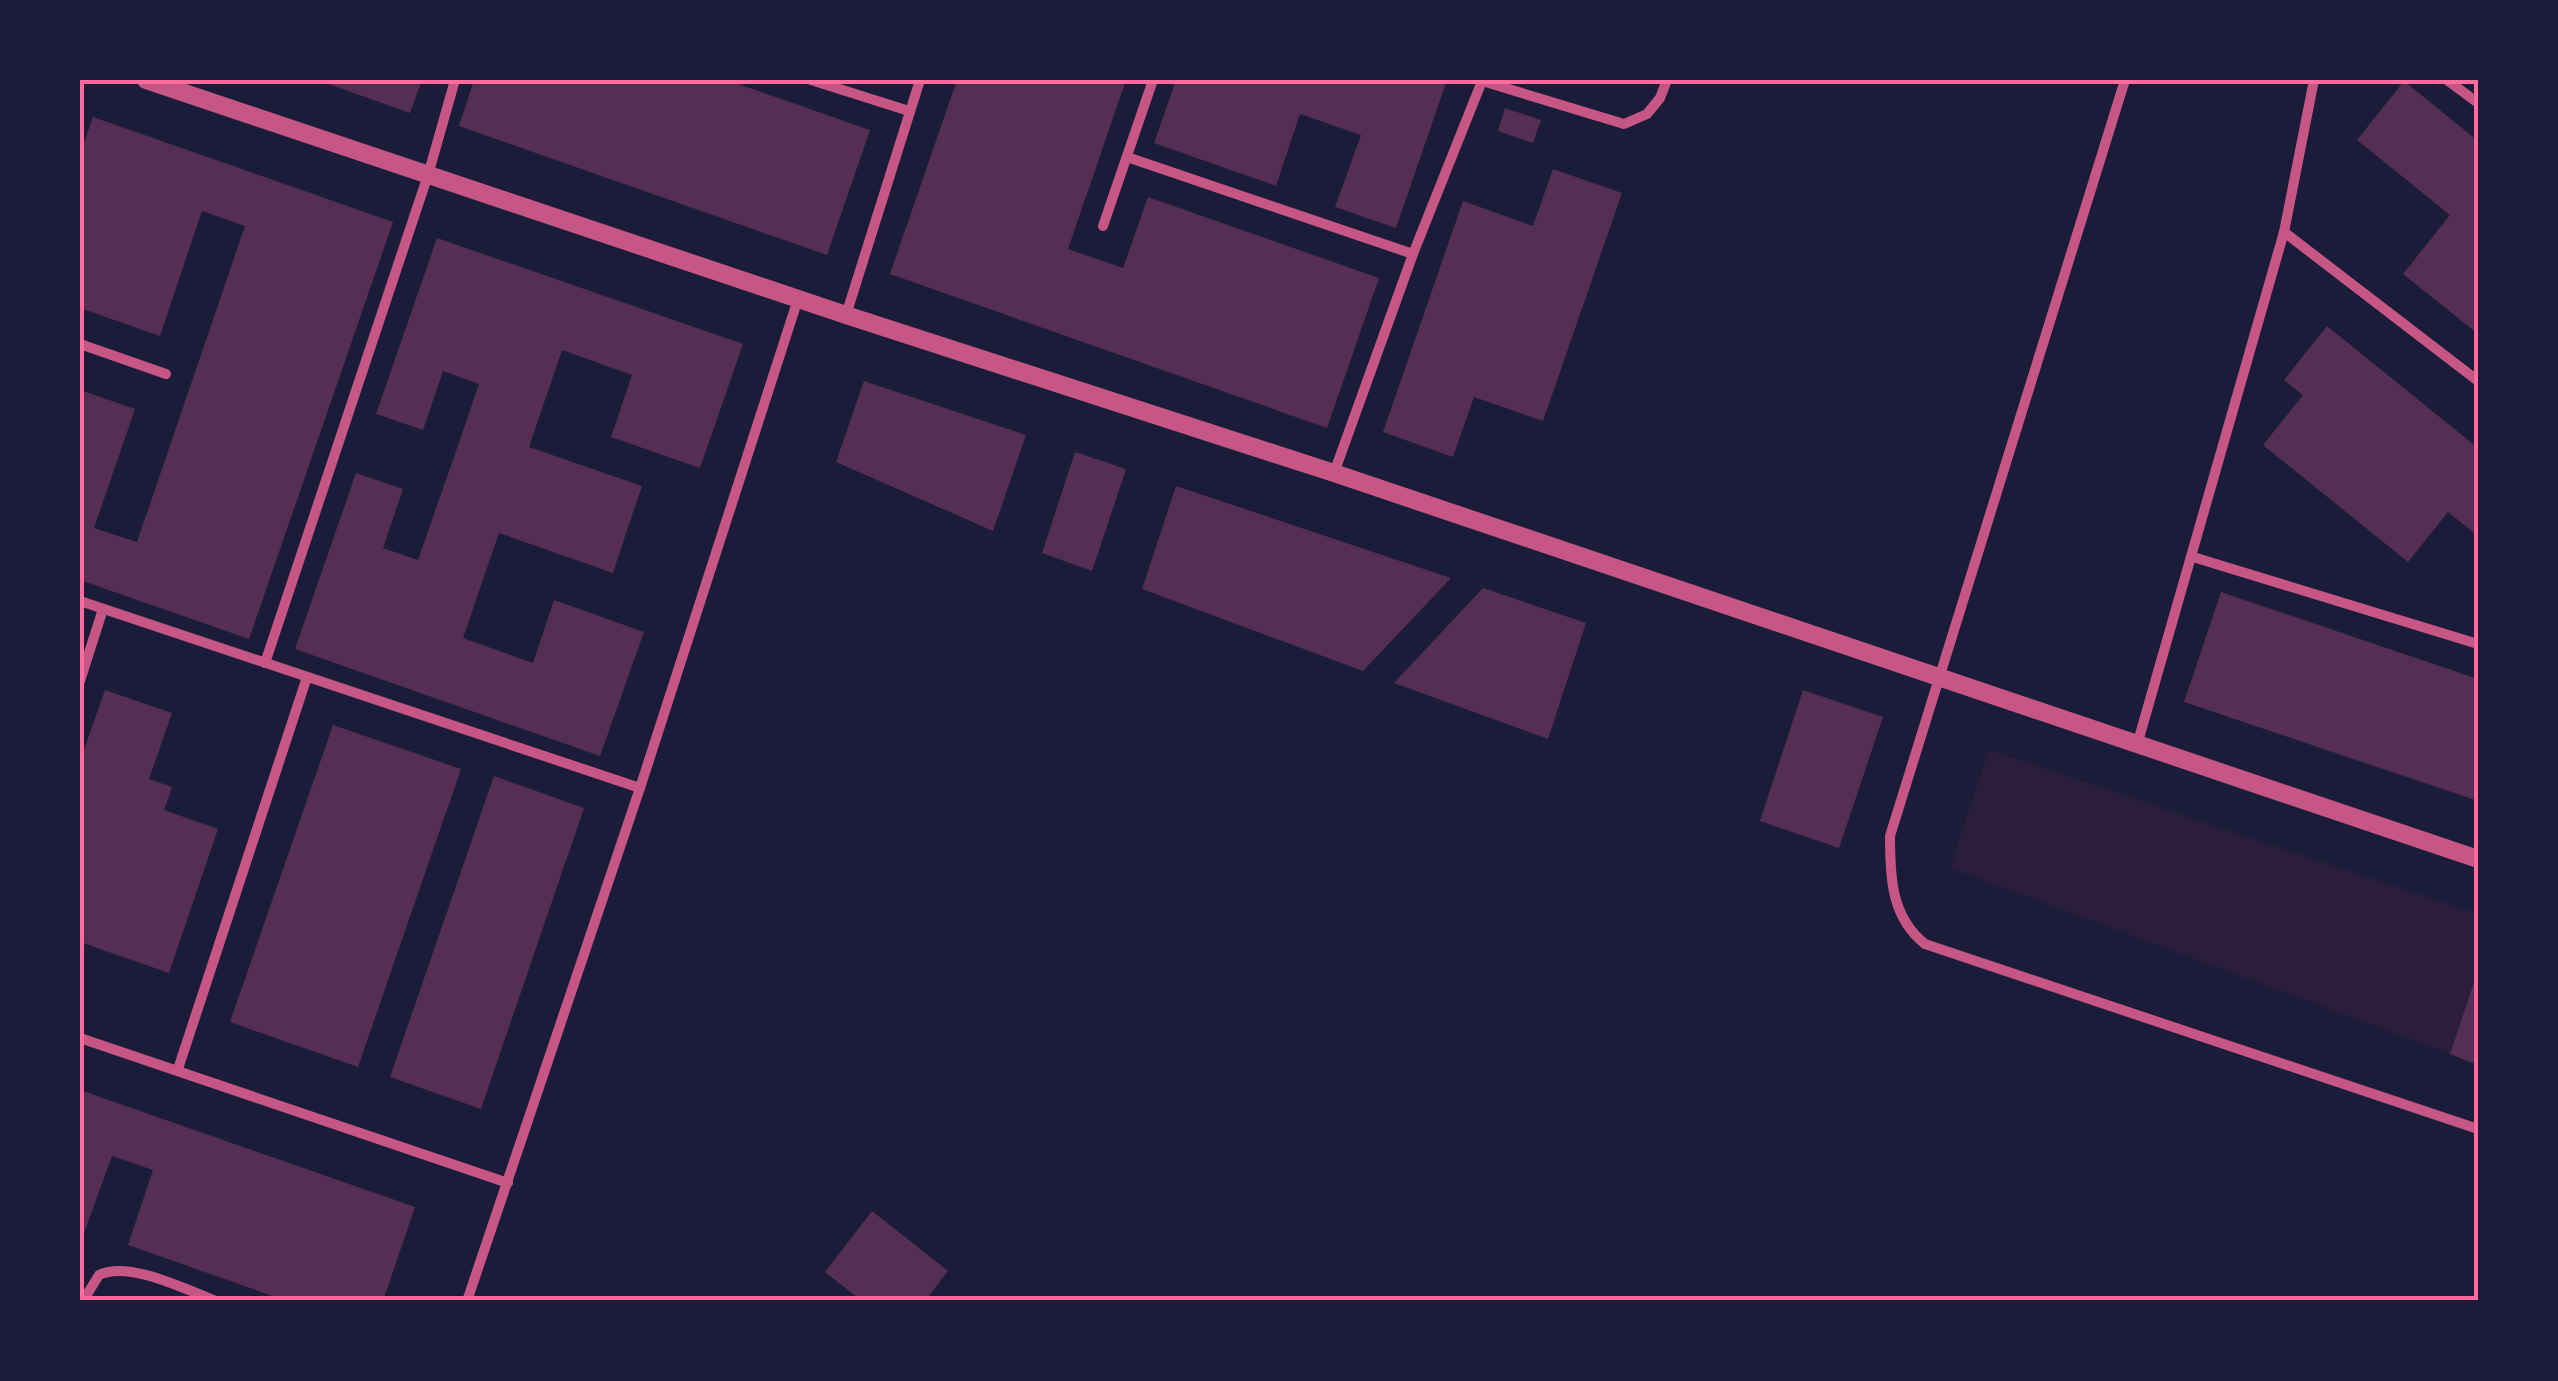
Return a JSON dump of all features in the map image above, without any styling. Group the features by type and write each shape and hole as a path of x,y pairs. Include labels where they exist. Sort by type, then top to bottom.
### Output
{"street":[{"path":"146,80 798,300 1334,473 2478,858"},
{"path":"265,663 428,174 455,80"},
{"path":"811,80 909,111"},
{"path":"846,315 920,80"},
{"path":"1102,226 1153,80"},
{"path":"1334,473 1481,80 1624,124 1655,106 1666,80"},
{"path":"2125,80 1890,836 1890,875 1898,911 1910,932 1926,944 2478,1129"},
{"path":"2137,746 2284,232 2314,80"},
{"path":"2447,80 2478,103"},
{"path":"1127,157 1413,254"},
{"path":"2284,232 2478,381"},
{"path":"466,1301 640,788 798,300"},
{"path":"80,344 166,374"},
{"path":"2193,557 2478,644"},
{"path":"80,601 640,788"},
{"path":"80,681 103,609"},
{"path":"178,1069 307,677"},
{"path":"80,1038 508,1184"},
{"path":"83,1301 99,1275 116,1270 137,1272 216,1301"}],"shaded area":[{"path":"1989,750 2478,914 2478,968 2450,1054 1950,868"}],"building":[{"path":"317,80 422,80 410,113"},
{"path":"474,80 727,80 870,130 827,255 459,126"},
{"path":"957,80 1126,80 1068,249 1123,268 1148,197 1379,278 1327,428 890,274"},
{"path":"1176,80 1446,83 1396,228 1335,207 1361,135 1300,114 1276,186 1154,143"},
{"path":"2404,81 2478,141 2478,334 2403,274 2450,215 2357,140"},
{"path":"1505,108 1541,120 1533,143 1498,131"},
{"path":"93,117 393,222 249,639 80,580 80,390 135,409 94,528 137,542 245,226 202,211 160,336 80,308 80,154"},
{"path":"1553,169 1622,193 1543,421 1474,397 1453,457 1383,432 1463,201 1533,226"},
{"path":"437,238 743,344 700,468 611,437 632,375 562,350 529,447 642,486 613,573 499,533 463,638 533,663 554,600 644,632 600,756 295,649 356,473 403,489 383,548 418,560 463,431 479,384 443,371 423,430 376,414"},
{"path":"2327,326 2478,448 2478,528 2474,533 2448,512 2408,562 2263,445 2303,395 2284,380"},
{"path":"864,381 1026,435 993,531 836,462"},
{"path":"1075,452 1126,469 1092,571 1042,553"},
{"path":"1176,486 1451,578 1363,671 1142,589"},
{"path":"1483,588 1586,623 1548,739 1394,683"},
{"path":"2221,592 2478,679 2478,801 2184,702"},
{"path":"105,690 172,713 149,779 172,787 164,810 218,829 169,973 80,942 80,761"},
{"path":"1803,690 1883,717 1839,848 1760,821"},
{"path":"333,725 461,769 358,1067 230,1022"},
{"path":"494,776 584,808 481,1109 390,1077"},
{"path":"2478,970 2478,1065 2450,1054"},
{"path":"80,1090 415,1207 383,1301 287,1301 128,1245 153,1170 112,1156 80,1244"},
{"path":"872,1211 948,1271 925,1301 862,1301 825,1272"}]}
